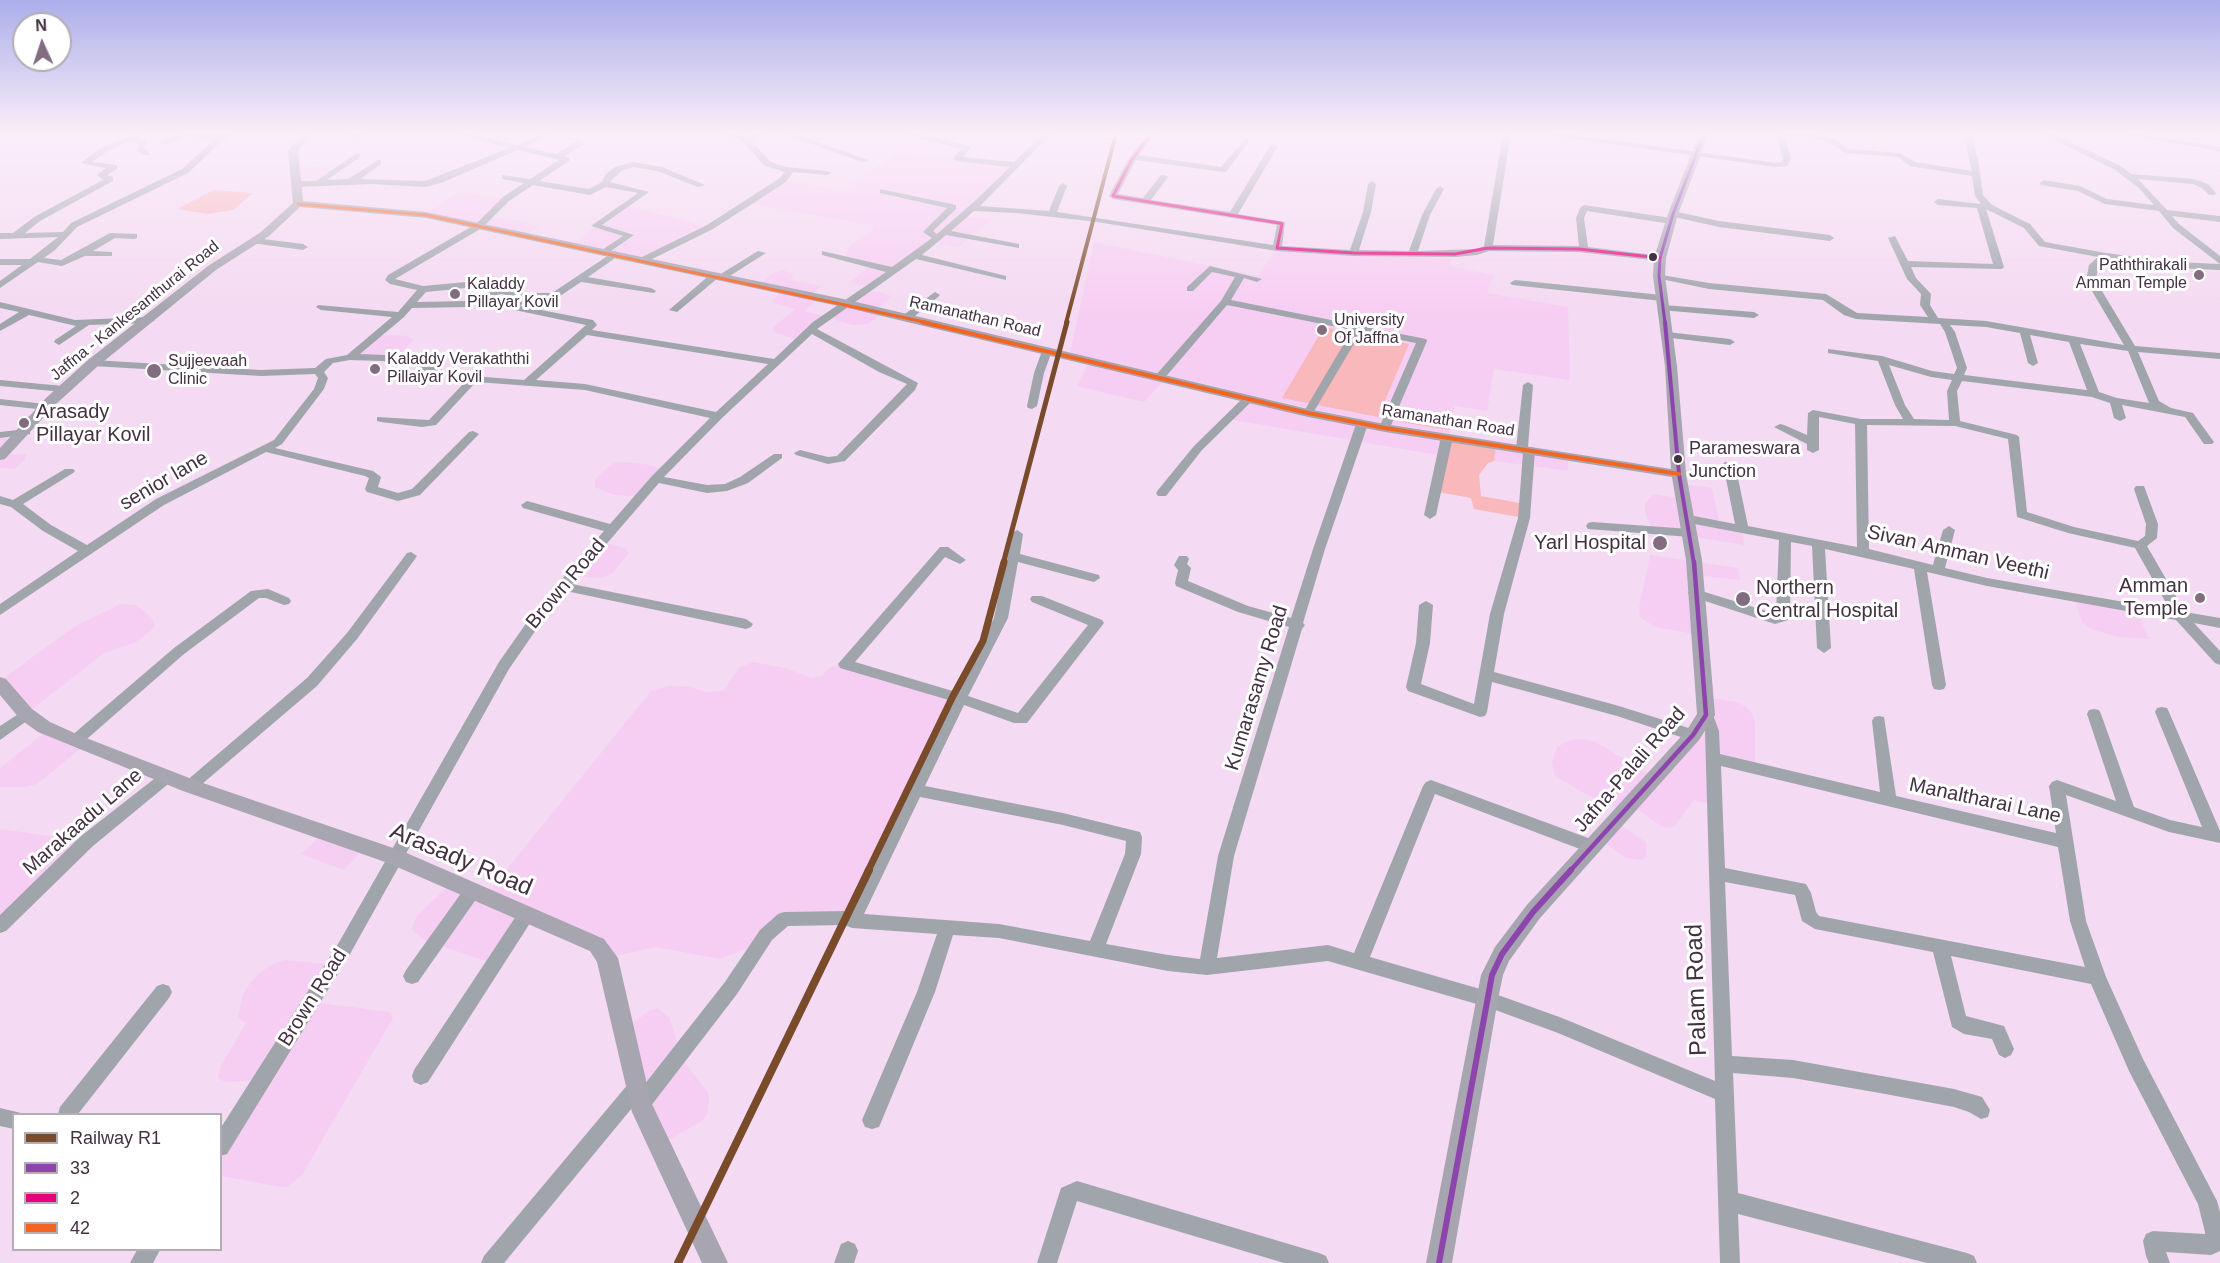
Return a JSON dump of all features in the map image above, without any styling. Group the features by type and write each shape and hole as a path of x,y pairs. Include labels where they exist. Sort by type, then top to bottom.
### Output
{"main road":[{"path":"297,193 298,204"},
{"name":"Jafna-Palali Road","path":"1439,1263 1487,999 1492,975 1502,954 1533,912 1693,735 1706,716 1689,526 1679,474 1667,335 1659,276 1660,258 1682,193"},
{"name":"Ramanathan Road","path":"298,204 416,213 848,303 1308,413 1385,428 1679,474"},
{"name":"Jaffna - Kankesanthurai Road","path":"0,456 26,432 63,389 93,363 150,320 212,268 255,241 298,204"},
{"name":"Arasady Road","path":"0,683 26,714 44,727 75,741 190,786 395,857 597,945 607,958 638,1097 715,1263"}],"street":[{"path":"16,235 37,219 86,193"},
{"path":"0,236 62,234 95,213 138,193"},
{"path":"515,193 506,199 479,226 406,267 390,280 423,289 466,285 525,296 554,296 582,279 630,235 595,226 644,193"},
{"path":"643,260 710,227 764,193"},
{"path":"891,193 953,207 927,232 1016,246"},
{"name":"Brown Road","path":"222,1145 344,949 513,651 563,586 656,479 718,416 776,362 811,330 916,256 987,193"},
{"path":"1052,214 1060,193"},
{"path":"1115,193 1113,196 1233,214 1282,224 1276,248"},
{"path":"1146,200 1152,193"},
{"path":"1233,214 1246,193"},
{"path":"1354,253 1370,193"},
{"path":"1413,253 1426,215 1438,193"},
{"path":"1488,248 1497,193"},
{"path":"1904,264 1999,267 1985,207 1978,193"},
{"path":"2088,193 2105,201 2220,219"},
{"path":"2148,193 2176,226 2220,261"},
{"path":"1938,202 1985,207 2027,226 2042,244 2106,256 2175,265 2220,267"},
{"path":"1584,250 1580,218 1584,207 1830,238"},
{"path":"971,208 1052,214 1276,248 1354,253 1477,252 1488,248 1584,250 1660,258"},
{"path":"0,285 59,241 62,234"},
{"path":"0,262 62,263 113,235 134,236"},
{"path":"1892,238 1912,279 1926,294 1925,305 1950,332 1962,368 1952,391 1955,423"},
{"path":"255,241 303,247"},
{"path":"674,310 719,276 762,253"},
{"path":"825,253 895,271"},
{"path":"80,254 109,254"},
{"path":"916,256 1003,278"},
{"path":"2106,256 2094,265 2091,281 2133,349 2154,403 2167,410"},
{"path":"1190,289 1210,269 1257,279"},
{"path":"1160,378 1225,302 1241,275"},
{"path":"1659,276 1709,286 1826,297 1847,314 1856,316 1939,320 2133,349 2220,356"},
{"path":"582,279 651,291"},
{"path":"1515,283 1754,315"},
{"path":"350,357 400,315 423,289"},
{"path":"411,304 469,304 483,296 501,291"},
{"path":"906,318 935,295"},
{"path":"525,296 513,308 589,322 592,325 528,382"},
{"path":"1225,302 1422,341 1385,428"},
{"path":"0,304 63,322 85,324 150,320"},
{"path":"321,306 400,315"},
{"path":"0,328 28,311"},
{"path":"59,342 85,324"},
{"path":"1308,413 1358,328"},
{"path":"800,453 828,461 841,459 911,388 913,382 883,370 811,330"},
{"path":"2024,331 2033,363"},
{"path":"586,332 776,362"},
{"path":"1667,335 1730,342"},
{"path":"2073,340 2094,394"},
{"path":"1032,406 1039,373 1047,351"},
{"path":"1832,351 1882,359 1930,374 2094,394 2115,402 2189,415 2208,442"},
{"path":"93,363 261,373 318,371 330,361 350,357 419,360 425,368 472,381 528,382 585,387 718,416"},
{"path":"1882,359 1897,391 1900,405 1911,424"},
{"name":"senior lane","path":"0,610 160,502 278,442 320,389 323,378 318,371"},
{"path":"381,419 432,423 472,381"},
{"path":"0,383 63,389"},
{"path":"1426,605 1423,642 1413,687 1480,712 1497,615 1524,518 1528,385"},
{"path":"1162,493 1198,448 1247,400"},
{"path":"0,402 46,406"},
{"path":"2115,402 2120,418"},
{"path":"1780,427 1813,446 1813,413 1861,422 1955,423 2013,437 2021,514 2072,530 2140,545 2151,538 2152,524 2140,489"},
{"path":"1861,422 1863,552"},
{"name":"Kumarasamy Road","path":"1207,967 1226,856 1298,625 1319,549 1362,424"},
{"path":"0,435 26,432"},
{"path":"266,449 369,473 375,477 371,489 398,497 416,492 473,435"},
{"path":"1430,515 1447,437"},
{"path":"656,479 707,489 727,487 744,480 778,456"},
{"path":"1729,464 1742,528"},
{"path":"15,504 69,471"},
{"path":"0,500 15,504 47,528 86,550"},
{"path":"527,505 613,529"},
{"name":"Sivan Amman Veethi","path":"1593,526 1742,528 1818,542 1991,583 2220,623"},
{"path":"1938,570 1949,530"},
{"path":"852,921 1001,618 1017,534"},
{"path":"1695,593 1774,619 1783,617 1785,536"},
{"path":"1818,542 1824,648"},
{"path":"2140,545 2181,617 2220,660"},
{"path":"960,560 944,550 844,664 1022,719 1097,623 1037,599"},
{"path":"190,786 312,682 352,636 411,556"},
{"path":"1013,556 1094,578"},
{"path":"1183,559 1180,565 1185,568 1181,584 1243,609 1298,625"},
{"path":"1920,565 1939,685"},
{"path":"563,586 746,624"},
{"path":"75,741 163,664 256,594 267,593 284,601"},
{"path":"1486,675 1607,707 1693,735"},
{"path":"2162,712 2217,836"},
{"path":"0,734 26,714"},
{"path":"2094,714 2128,813"},
{"name":"Palam Road","path":"1706,716 1712,731 1730,1263"},
{"path":"1879,721 1889,801"},
{"name":"Manaltharai Lane","path":"1713,758 2065,842 2057,786 2169,826 2217,836"},
{"name":"Marakaadu Lane","path":"0,926 87,841 168,776"},
{"path":"1359,962 1431,786 1593,846"},
{"path":"916,790 1063,819 1134,837 1133,854 1095,950"},
{"path":"2065,842 2078,921 2097,977 2136,1065 2206,1201 2218,1235 2216,1242 2211,1245 2153,1241 2153,1249 2160,1263"},
{"path":"1716,873 1800,889 1808,916 1815,922 2097,977"},
{"path":"412,976 473,890"},
{"path":"421,1076 526,915"},
{"path":"491,1263 731,988 766,935 784,919 847,918 852,921 999,931 1095,950 1207,967 1328,953 1487,999 1562,1026 1724,1094"},
{"path":"872,1120 926,992 947,928"},
{"path":"1940,947 1958,1021 1964,1026 1998,1032 2005,1049"},
{"path":"68,1113 163,992"},
{"path":"1723,1064 1793,1069 1880,1084 1954,1098 1975,1104 1981,1110"},
{"path":"1047,1263 1068,1195 1077,1191 1319,1263"},
{"path":"1728,1201 1967,1263"},
{"path":"140,1263 149,1251"}],"shaded area":[{"path":"208,193 253,193 233,210 207,214 177,209"},
{"path":"473,193 506,199 490,218 516,220 540,226 524,236 426,215 455,194"},
{"path":"763,193 988,193 963,216 991,220 958,248 933,242 871,288 850,282 872,265 845,256 851,245 872,231 873,226 748,203"},
{"path":"625,205 710,227 643,260 575,246 595,226"},
{"name":"University Of Jaffna","path":"1094,242 1258,276 1276,249 1361,256 1452,258 1450,266 1494,275 1487,293 1568,307 1570,380 1494,369 1487,411 1455,406 1449,434 1338,415 1070,353"},
{"path":"783,270 794,274 791,280 822,286 811,295 821,298 804,311 827,317 800,340 773,332 773,327 796,309 771,302 782,290 760,285 772,273"},
{"path":"869,289 892,296 875,310 884,312 868,324 852,325 827,317"},
{"path":"1324,327 1409,344 1378,417 1282,398"},
{"path":"397,335 413,340 395,359 354,354 376,336"},
{"path":"1089,362 1165,379 1144,402 1077,386"},
{"path":"1247,400 1447,437 1443,456 1228,419"},
{"path":"1404,409 1452,418 1449,430 1401,422"},
{"path":"26,432 3,455 26,454 26,458 15,469 0,468 0,439 6,433"},
{"path":"1447,437 1496,445 1494,461 1488,463 1479,475 1481,496 1525,504 1524,518 1474,509 1471,498 1433,491"},
{"path":"1496,445 1568,456 1568,471 1494,461"},
{"path":"614,463 651,465 665,470 640,497 614,495 595,487 595,481 600,474"},
{"path":"1681,484 1712,488 1720,524 1742,528 1744,545 1653,530 1645,513 1645,503 1654,494 1684,499"},
{"path":"601,542 625,548 629,553 613,573 603,578 586,577 574,573"},
{"path":"1650,555 1738,568 1740,580 1695,575 1700,635 1655,627 1640,617 1639,608"},
{"path":"2074,599 2136,610 2149,639 2117,637 2089,628 2082,622"},
{"path":"121,604 136,605 152,618 155,624 153,629 136,642 104,653 26,714 0,681 75,626"},
{"path":"753,662 786,668 811,678 821,676 829,668 845,664 953,696 847,918 784,919 748,948 720,959 656,947 607,958 526,916 501,952 485,961 424,940 411,929 417,916 453,881 486,895 651,691 670,686 690,687 706,692 723,691 740,667"},
{"path":"1705,697 1737,702 1747,707 1752,714 1755,722 1755,768 1713,759 1714,805 1694,800 1674,827 1664,828 1631,805 1625,811 1587,795 1555,776 1552,762 1557,747 1570,740 1585,739 1596,742 1654,778 1693,735"},
{"path":"49,729 85,745 37,784 25,787 0,787 0,768"},
{"path":"1615,822 1646,842 1647,854 1643,860 1626,858 1599,839"},
{"path":"0,829 87,841 0,926"},
{"path":"324,833 365,847 344,870 301,854"},
{"path":"286,960 334,965 311,1002 390,1012 393,1018 302,1175 287,1187 222,1176 222,1145 261,1080 225,1082 218,1078 221,1066 246,1023 238,1018 242,996 258,974 272,964"},
{"path":"657,1008 670,1018 681,1058 708,1092 709,1099 707,1114 703,1120 658,1147 623,1030 649,1011"}],"rail line":[{"name":"R1","path":"678,1263 953,696 983,641 1101,193"}],"transit line":[{"name":"2","path":"1115,193 1113,196 1282,224 1277,248 1354,253 1455,254 1477,252 1488,248 1579,249 1660,258"},
{"name":"33","path":"1439,1263 1487,999 1492,975 1502,954 1533,912 1693,735 1706,715 1694,560 1679,474 1671,366 1659,276 1660,258 1681,193"},
{"name":"42","path":"298,204 426,215 848,304 1308,413 1385,428 1679,474"}],"place":[{"name":"Paththirakali Amman Temple","path":"2199,275"},
{"name":"Kaladdy Pillayar Kovil","path":"455,294"},
{"name":"University Of Jaffna","path":"1322,330"},
{"name":"Kaladdy Verakaththi Pillaiyar Kovil","path":"375,369"},
{"name":"Sujjeevaah Clinic","path":"154,371"},
{"name":"Arasady Pillayar Kovil","path":"24,423"},
{"name":"Parameswara Junction","path":"1678,459"},
{"name":"Yarl Hospital","path":"1660,543"},
{"name":"Amman Temple","path":"2200,598"},
{"name":"Northern Central Hospital","path":"1743,599"}]}
